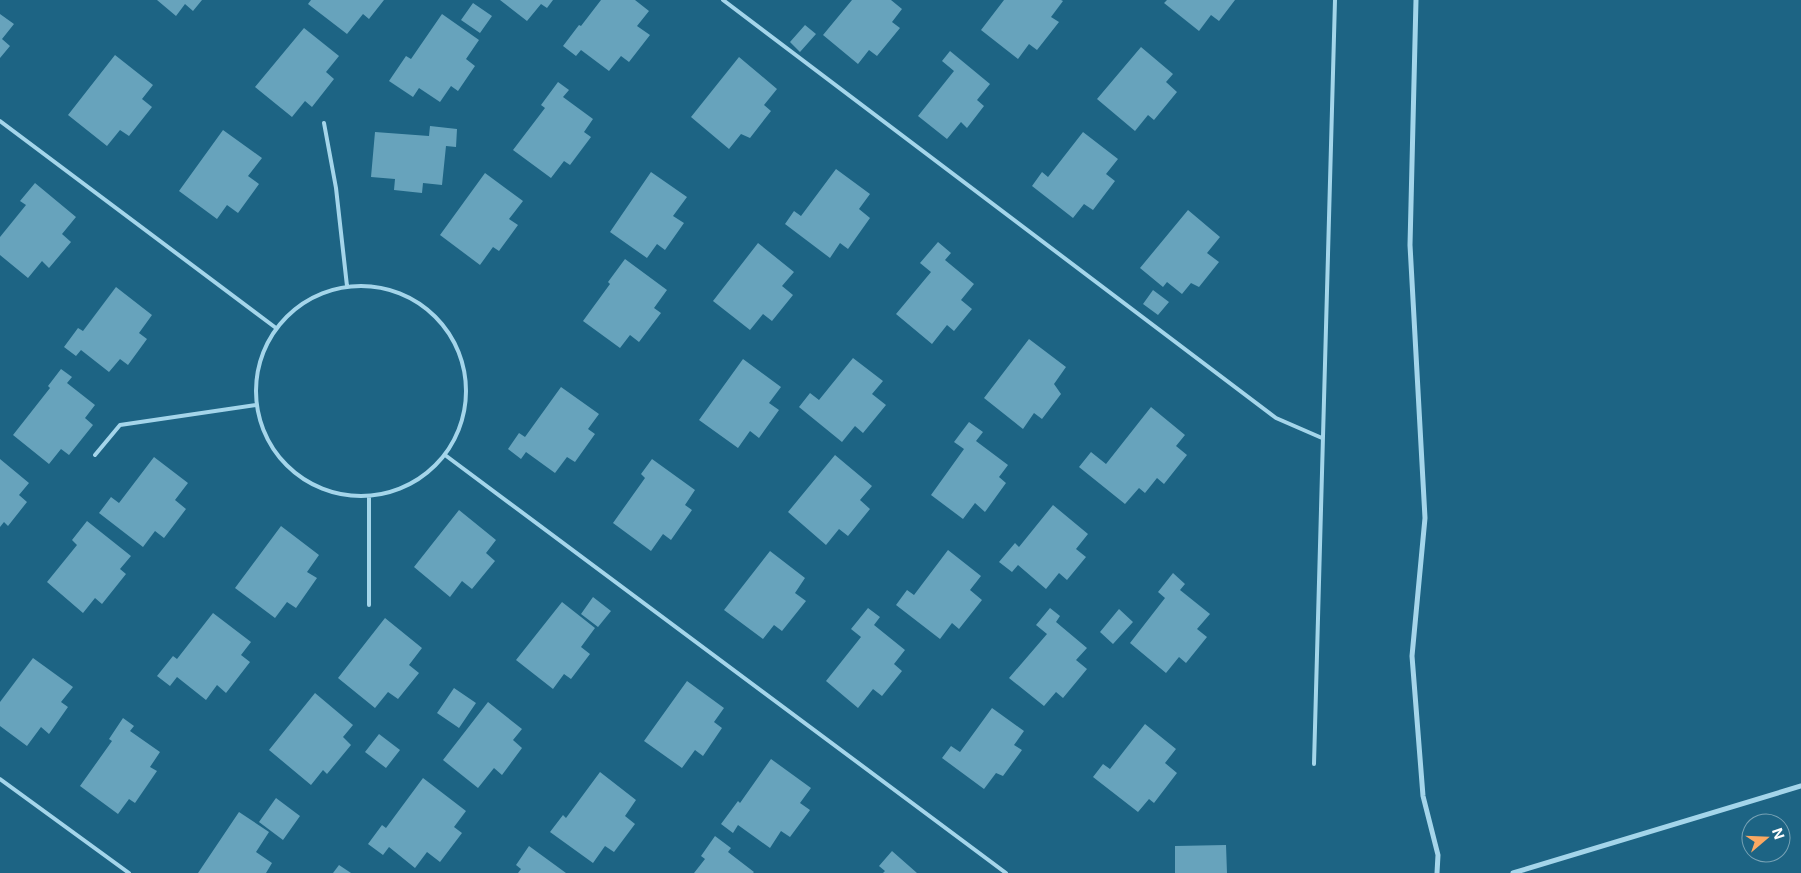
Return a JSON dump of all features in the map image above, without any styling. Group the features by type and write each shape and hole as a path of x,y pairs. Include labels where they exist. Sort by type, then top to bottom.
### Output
{"street":[{"path":"1416,0 1410,245 1425,518 1412,656 1423,796 1438,855 1437,873"},
{"path":"1513,873 1801,786"}],"lane":[{"path":"723,0 1276,418 1322,438"},
{"path":"1314,764 1334,0"},
{"path":"0,121 276,328"},
{"path":"324,123 336,188 347,286"},
{"path":"347,286 378,286 407,296 433,313 452,338 464,367 466,398 460,428 445,455 424,476 398,490 369,496 338,494 308,482 283,462 266,436 256,405 256,378 263,352 276,328 295,307 320,293 347,286"},
{"path":"95,455 120,425 256,405"},
{"path":"445,455 1005,873"},
{"path":"369,496 369,605"},
{"path":"0,779 129,873"}],"building":[{"path":"157,0 202,0 193,11 185,4 176,16"},
{"path":"311,0 384,0 369,19 363,14 347,34 308,4"},
{"path":"500,0 553,0 547,8 541,4 527,21"},
{"path":"601,0 635,0 649,11 637,26 650,35 629,62 621,56 609,71 581,50 576,56 563,46"},
{"path":"852,0 891,0 902,9 892,22 900,28 877,56 869,50 858,64 823,35"},
{"path":"1004,0 1063,1 1051,17 1059,22 1037,50 1029,44 1018,59 981,30"},
{"path":"1167,0 1235,0 1219,21 1211,15 1199,31 1164,3"},
{"path":"473,3 492,16 480,33 461,20"},
{"path":"0,14 14,24 2,39 10,46 0,58"},
{"path":"442,14 479,40 466,59 475,66 458,91 451,86 440,102 419,88 413,97 389,81 406,56 411,59"},
{"path":"805,25 816,34 800,52 790,42"},
{"path":"304,28 339,56 326,72 334,79 312,107 305,101 292,117 255,87"},
{"path":"1141,47 1173,74 1166,82 1177,92 1154,120 1148,115 1135,131 1097,99"},
{"path":"950,51 990,84 977,100 984,106 967,128 961,122 947,139 918,116 954,71 942,61"},
{"path":"115,55 153,85 142,99 152,107 129,136 120,130 107,146 68,115"},
{"path":"739,57 777,89 764,105 771,111 750,138 741,134 729,149 691,117"},
{"path":"558,82 569,90 563,97 593,119 584,132 591,137 570,165 564,161 551,178 513,150 545,108 541,105"},
{"path":"430,126 457,129 456,147 446,146 442,185 423,183 422,193 394,190 395,179 371,177 375,132 429,136"},
{"path":"223,130 262,158 248,176 259,184 238,213 227,205 217,219 179,191"},
{"path":"1083,132 1118,159 1106,174 1115,181 1093,210 1084,204 1073,218 1032,186 1042,172 1048,177"},
{"path":"836,169 870,194 859,209 870,218 848,249 840,243 830,258 785,224 794,211 801,216"},
{"path":"651,172 687,197 673,216 684,223 665,250 657,244 647,258 610,232"},
{"path":"485,173 523,201 509,219 518,225 499,251 493,247 480,265 440,235"},
{"path":"35,183 76,217 62,234 71,242 49,268 42,261 28,278 0,255 0,237 26,205 20,201"},
{"path":"1188,210 1220,237 1207,253 1219,262 1199,287 1191,283 1182,294 1167,282 1163,287 1140,268"},
{"path":"938,242 951,253 945,260 974,284 961,300 972,309 954,331 947,325 932,344 896,314 931,272 920,263"},
{"path":"758,243 794,272 782,286 793,295 772,321 763,314 750,330 713,301"},
{"path":"625,259 667,290 654,308 661,313 639,342 630,335 620,348 583,321 610,284 608,282"},
{"path":"116,287 152,315 139,333 147,339 128,365 120,359 109,372 81,350 76,356 64,347 78,328 83,331"},
{"path":"1153,290 1169,302 1158,315 1143,304"},
{"path":"1029,339 1066,367 1054,384 1061,394 1042,419 1034,413 1023,429 984,398"},
{"path":"853,358 883,381 872,394 886,405 863,433 855,426 842,442 799,407 810,393 819,400"},
{"path":"743,359 781,387 769,403 779,410 759,438 750,431 738,448 699,420"},
{"path":"61,369 72,377 67,383 95,405 85,418 93,425 69,455 61,449 49,464 13,435 50,388 48,386"},
{"path":"561,387 599,414 588,429 595,434 575,462 567,457 555,473 526,452 521,459 508,449 519,433 525,437"},
{"path":"1151,407 1185,435 1176,446 1187,455 1164,484 1157,478 1145,493 1139,488 1125,504 1079,467 1091,452 1106,464"},
{"path":"969,422 983,432 976,441 1008,465 999,477 1006,483 985,512 975,503 963,519 931,495 964,449 954,442"},
{"path":"835,455 872,486 860,500 870,509 848,536 839,529 826,545 788,512"},
{"path":"154,457 188,483 175,500 186,509 164,538 155,531 143,547 99,513 111,497 119,503"},
{"path":"0,459 29,483 19,495 27,502 8,526 4,522 0,527"},
{"path":"652,459 695,490 685,505 692,510 671,540 663,534 651,551 613,523 645,478 641,474"},
{"path":"1053,505 1088,534 1076,549 1086,557 1067,580 1059,573 1046,589 1018,565 1012,572 999,562 1015,543 1019,547"},
{"path":"459,510 496,540 486,553 495,561 472,589 462,581 450,597 414,567"},
{"path":"87,521 131,556 120,569 126,574 102,604 95,598 83,613 47,582 77,545 72,540"},
{"path":"281,526 319,555 307,572 317,578 296,608 287,602 275,618 235,588"},
{"path":"948,550 981,576 970,590 982,600 959,629 952,623 940,639 896,605 907,590 914,595"},
{"path":"770,551 805,578 795,593 806,601 782,631 774,625 763,639 724,610"},
{"path":"1173,573 1185,584 1180,590 1210,614 1197,629 1207,637 1186,663 1179,657 1166,673 1130,643 1165,598 1158,592"},
{"path":"593,597 611,611 598,627 581,614"},
{"path":"562,602 595,628 581,647 590,654 571,679 564,674 553,689 516,660"},
{"path":"868,608 880,617 874,625 905,650 894,664 902,671 882,696 873,689 858,708 826,681 861,637 851,629"},
{"path":"1050,608 1060,616 1056,622 1087,648 1076,660 1087,669 1063,698 1056,692 1044,706 1009,678 1047,634 1036,625"},
{"path":"1119,609 1133,622 1113,644 1100,632"},
{"path":"213,613 251,642 241,655 250,662 226,693 217,685 206,700 177,677 170,686 157,676 173,656 177,659"},
{"path":"385,618 422,648 409,665 419,673 398,699 388,692 375,708 338,678"},
{"path":"33,658 73,687 61,702 68,707 49,734 41,727 27,746 0,726 0,702"},
{"path":"687,681 724,708 714,722 722,728 703,756 695,750 682,768 644,741"},
{"path":"454,688 476,703 459,728 437,713"},
{"path":"315,693 353,725 343,737 351,745 327,774 323,770 311,785 269,750"},
{"path":"488,702 522,729 513,740 522,748 502,775 494,768 478,788 443,760"},
{"path":"992,708 1024,731 1014,745 1022,750 1003,776 996,773 984,789 942,758 951,746 960,752"},
{"path":"123,718 134,726 130,731 160,752 150,767 157,771 135,803 129,799 118,814 80,786 112,741 109,739"},
{"path":"1145,724 1176,749 1165,763 1177,773 1154,803 1149,799 1138,812 1093,777 1103,764 1110,769"},
{"path":"379,734 400,750 386,768 365,752"},
{"path":"771,759 811,788 800,803 810,810 790,837 781,831 770,848 738,825 733,833 721,824 738,801 740,803"},
{"path":"600,772 636,800 625,816 635,824 614,852 605,846 593,863 550,832 563,815 566,818"},
{"path":"423,778 466,811 454,827 462,833 440,862 427,852 415,868 389,847 383,855 368,844 382,825 386,828"},
{"path":"276,798 300,816 283,840 259,822"},
{"path":"239,812 269,832 256,852 272,863 266,873 198,873"},
{"path":"715,836 731,848 728,852 754,872 694,873 705,859 701,856"},
{"path":"1226,845 1227,873 1175,873 1175,846"},
{"path":"529,846 566,873 518,873 521,869 516,865"},
{"path":"892,851 917,873 883,873 885,871 879,866"},
{"path":"339,865 351,873 333,873"}]}
